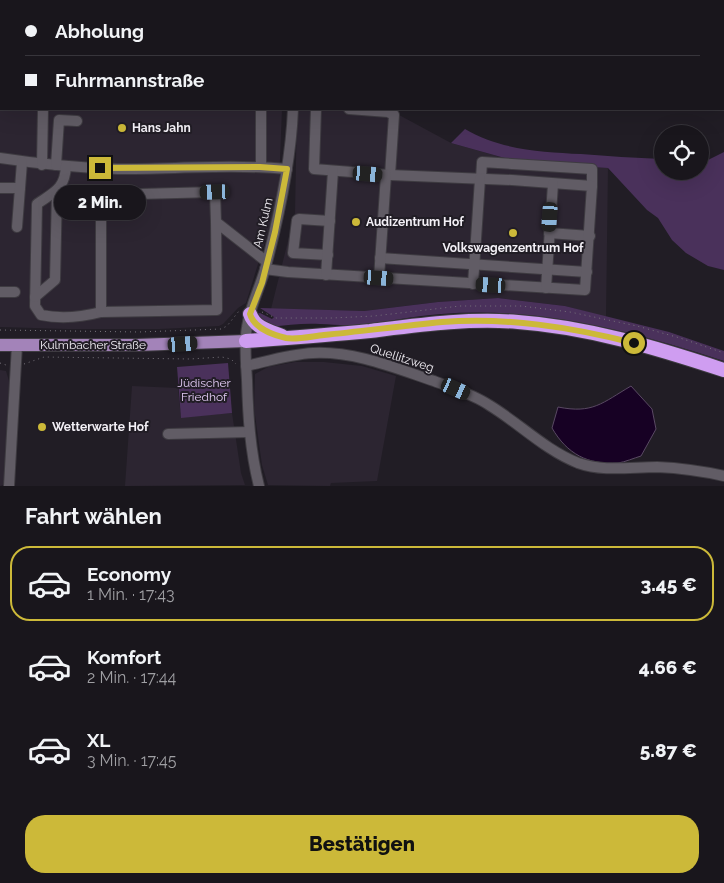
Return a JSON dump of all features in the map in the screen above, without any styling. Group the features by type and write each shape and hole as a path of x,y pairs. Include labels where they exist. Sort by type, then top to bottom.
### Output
{"highway":[{"path":"250,313 253,322 259,327 288,338"},
{"path":"246,341 443,322 517,321 595,333 675,354 724,370"}],"main road":[{"name":"Kulmbacher Straße","path":"0,345 137,345 246,341"}],"street":[{"path":"42,165 43,110"},
{"path":"260,167 261,110"},
{"name":"Am Kulm","path":"258,486 248,432 246,341 250,313 266,266 278,218 287,169 293,110"},
{"path":"316,110 314,169 592,186"},
{"path":"362,110 388,112 394,115 379,278"},
{"path":"77,121 59,120 61,166 66,177 62,186 37,204 35,306 41,315 49,317 87,316 101,312 217,310 215,192 101,196 101,312"},
{"path":"0,158 42,165 117,169 260,167 287,169"},
{"path":"17,227 22,162"},
{"path":"216,222 266,266 326,275 473,284 585,290 590,236 592,169 506,162 482,162 473,284"},
{"path":"326,275 333,171"},
{"path":"546,288 553,184"},
{"path":"0,188 20,188"},
{"path":"35,297 55,280 57,190"},
{"path":"328,255 293,253 297,220 330,221"},
{"path":"549,233 590,236"},
{"path":"380,258 587,272"},
{"path":"0,292 15,292"},
{"path":"9,486 17,345"},
{"name":"Quellitzweg","path":"246,366 313,353 358,358 405,371 456,389 487,403 563,456 579,463 611,468 658,467 692,470 724,476"},
{"path":"168,434 248,432"}],"path":[{"path":"0,330 196,331 225,327 241,310 250,313"},
{"path":"0,363 16,367 44,357 173,358 190,360 227,357 238,365 246,366"}],"shaded area":[{"path":"0,110 282,110 279,184 271,222 246,303 238,308 223,324 219,326 160,329 0,327"},
{"path":"297,110 390,110 451,143 522,163 608,168 606,317 565,306 498,298 438,302 364,311 271,309 295,213"},
{"path":"295,362 324,362 362,366 396,376 377,481 331,483 330,486 268,485 262,465 254,408 255,374 268,367"},
{"path":"0,370 6,371 9,381 6,465 4,485 0,486"},
{"path":"132,386 178,388 181,417 232,413 241,473 245,485 125,486"},
{"path":"631,386 652,409 656,429 641,456 618,463 588,460 564,445 552,428 558,407 580,409 597,406"}],"green space":[{"path":"465,129 492,141 522,149 654,158 654,180 709,180 709,160 724,152 724,270 708,266 686,253 672,240 658,218 647,210 608,168 522,163 451,143"},
{"path":"498,298 565,306 669,332 724,351 724,361 620,331 549,317 477,312 419,316 354,325 308,324 266,327 257,314 260,313 272,319 274,317 260,308 364,311 438,302"},
{"name":"Jüdischer Friedhof","path":"228,363 232,413 181,418 177,367"}],"place":[{"name":"Hans Jahn","path":"122,128"},
{"name":"Audizentrum Hof","path":"356,222"},
{"name":"Volkswagenzentrum Hof","path":"513,233"},
{"name":"Wetterwarte Hof","path":"42,427"}],"route":[{"path":"100,168 260,167 287,169 275,232 262,283 250,316 259,327 288,338 443,322 517,321 564,327 634,343"}]}
